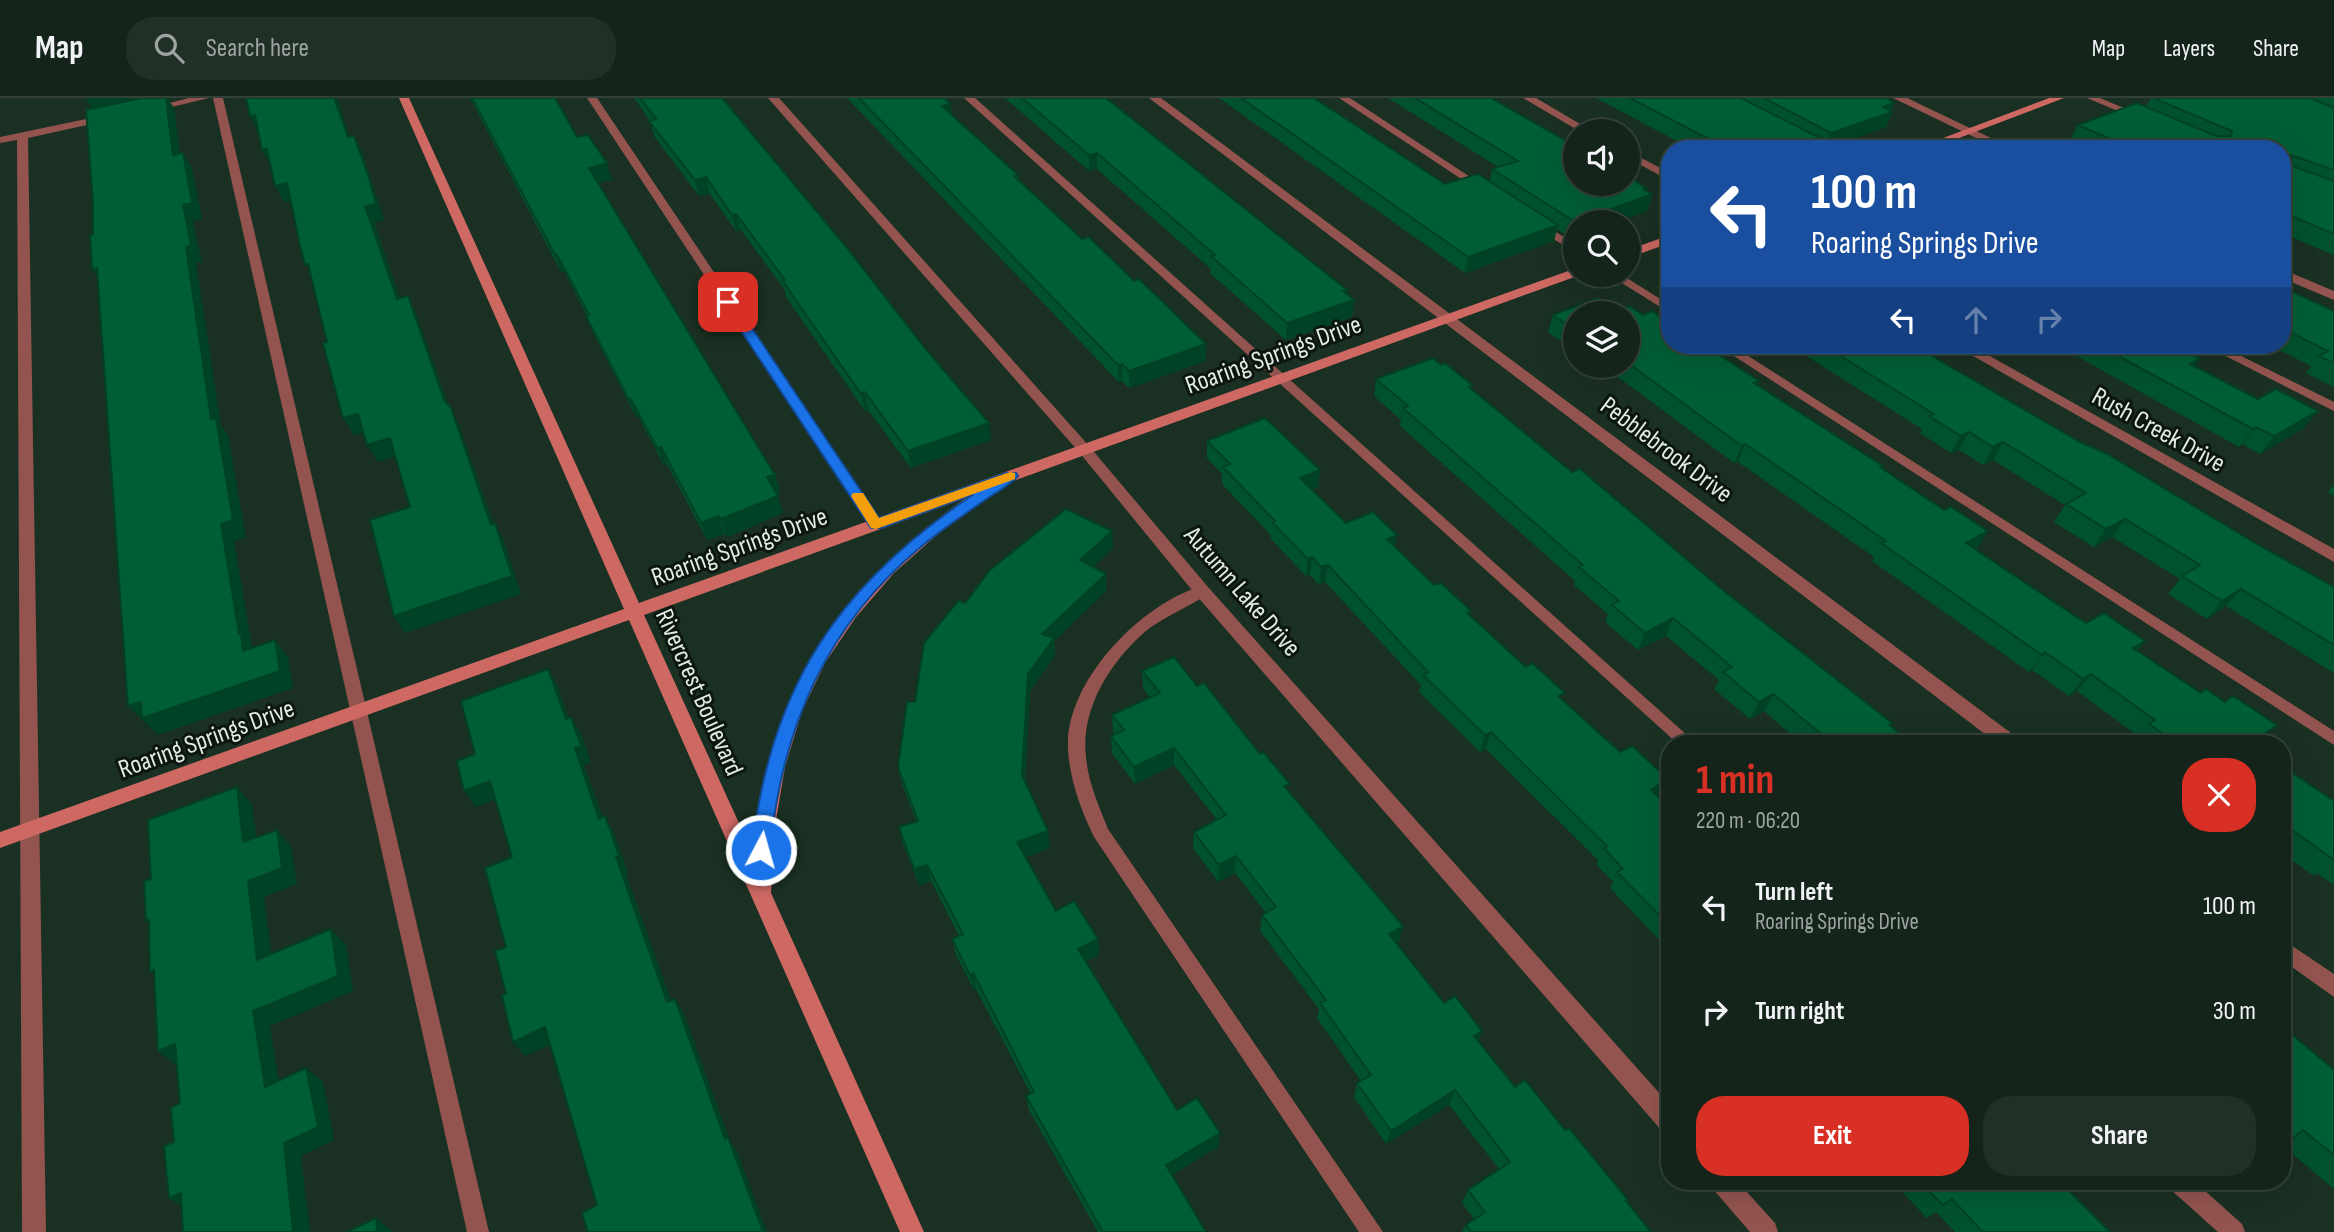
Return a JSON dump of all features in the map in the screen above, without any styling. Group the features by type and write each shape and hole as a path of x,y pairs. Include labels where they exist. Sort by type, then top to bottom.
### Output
{"street":[{"path":"139,111 204,98"},
{"name":"Rivercrest Boulevard","path":"404,98 912,1232"},
{"name":"Autumn Lake Drive","path":"773,98 1084,449 1202,591 1661,1113"},
{"name":"Pebblebrook Drive","path":"1154,98 2000,735"},
{"path":"1528,98 1566,119"},
{"path":"1898,98 1989,140"},
{"path":"1944,140 2059,98"},
{"path":"0,140 126,114"},
{"path":"22,135 32,828 34,1232"},
{"path":"1640,161 1661,172"},
{"path":"1640,250 1661,242"},
{"name":"Roaring Springs Drive","path":"0,840 1563,277"},
{"path":"2291,277 2334,296"},
{"name":"Rush Creek Drive","path":"1977,354 2334,556"},
{"path":"762,900 761,850 766,803 776,757 791,715 815,665 856,603 899,558 937,526 1011,476"},
{"path":"2291,955 2334,987"},
{"path":"1729,1190 1766,1232"}],"lane":[{"path":"218,98 478,1232"},
{"path":"592,98 876,524"},
{"path":"969,98 1679,735"},
{"path":"1344,98 1494,196"},
{"path":"2092,98 2154,123"},
{"path":"1529,219 1563,241"},
{"path":"1634,287 1661,304"},
{"path":"1737,354 2334,739"},
{"path":"2228,354 2334,407"},
{"path":"1202,591 1139,629 1094,682 1080,716 1076,753 1085,791 1100,832 1372,1232"},
{"path":"2188,1190 2234,1232"}],"building":[{"path":"142,98 166,98 173,155 183,153 192,203 183,205 191,245 186,247 211,419 216,418 233,520 221,524 243,651 275,640 280,671 142,718 141,702 128,706 97,268 92,269 90,235 93,235 93,201 86,110"},
{"path":"246,98 334,98 348,137 354,136 368,175 376,204 365,206 397,299 408,296 444,400 451,408 491,525 495,523 512,576 394,616 370,520 410,507 390,438 367,445 358,414 343,418 287,183 275,186 267,149 262,150 255,115 250,116"},
{"path":"472,98 555,98 577,137 588,135 607,163 589,168 775,475 767,477 778,496 721,519 719,516 701,523 661,447 657,448 631,399 629,400 586,316 589,315"},
{"path":"640,98 722,98 989,423 908,451 865,392 861,394 782,280 785,280 736,214 732,215 706,177 695,180 649,121 656,119"},
{"path":"859,98 944,98 950,104 942,106 1018,175 1014,176 1082,239 1089,237 1134,281 1139,279 1206,344 1129,371 1122,364 1118,365"},
{"path":"1022,98 1106,98 1347,290 1343,291 1354,300 1287,323 1211,256 1215,255 1097,153 1089,155"},
{"path":"1241,98 1314,98 1445,184 1478,174 1558,225 1468,257"},
{"path":"1415,98 1491,98 1563,139 1563,196 1640,196 1640,184 1652,194 1609,210 1563,210 1563,214 1492,169 1518,161"},
{"path":"1630,98 1741,98 1814,135 1822,136 1811,140 1711,140"},
{"path":"1764,98 1886,98 1894,103 1883,107 1892,112 1831,133"},
{"path":"2153,98 2311,98 2334,108 2334,170 2291,155 2291,140 2113,140 2078,125 2137,103 2216,136 2231,136 2232,131"},
{"path":"2291,155 2292,166 2334,181 2334,234 2291,216"},
{"path":"2291,291 2334,311 2334,363 2319,356 2328,351 2291,332"},
{"path":"1563,311 1563,322 1553,315"},
{"path":"1652,311 1661,317 1661,354 1718,354 1759,381 1754,383 1883,466 1880,467 1944,510 1951,507 1988,531 1966,543 2033,588 2086,623 2104,613 2145,641 2133,648 2201,693 2206,689 2225,702 2233,696 2277,725 2263,735 2165,735 2149,724 2155,720 2091,674 2083,679 2045,652 2042,655 1881,543 1886,541 1745,444 1742,446 1640,372 1640,313 1643,315"},
{"path":"1837,354 1928,354 2080,442 2107,454 2334,587 2334,645 2241,589 2222,601 2182,576 2200,565 2125,519 2106,529 2066,504 2086,493 2003,442 1993,447 1969,432 1961,436 1929,416 1934,414"},
{"path":"2115,354 2190,354 2200,359 2190,364 2258,399 2276,389 2318,411 2274,436 2256,427 2253,429"},
{"path":"1433,358 1441,365 1445,363 1472,385 1469,387 1572,472 1580,469 1725,592 1892,723 1889,725 1902,735 1822,735 1773,694 1759,702 1723,672 1732,667 1673,618 1645,633 1612,605 1619,601 1579,567 1583,565 1403,408 1408,406 1376,379"},
{"path":"1265,418 1320,470 1300,478 1346,523 1373,512 1397,535 1387,539 1434,585 1441,583 1471,611 1467,613 1526,667 1532,663 1565,693 1558,696 1620,752 1632,746 1661,773 1661,784 1651,790 1661,799 1661,917 1617,872 1623,869 1604,848 1607,846 1491,732 1485,735 1423,675 1428,672 1328,565 1321,567 1312,557 1308,559 1223,467 1230,464 1207,441"},
{"path":"1066,509 1112,531 1080,560 1106,574 1042,634 1054,638 1028,674 1022,775 1048,831 1017,842 1056,911 1074,901 1098,939 1078,949 1177,1110 1197,1098 1220,1133 1166,1165 1206,1232 1103,1232 1026,1096 1034,1092 973,973 970,975 952,939 963,934 927,865 914,869 899,827 918,821 898,767 907,702 915,702 924,643 958,601 965,603 990,570"},
{"path":"1174,657 1197,686 1204,683 1260,754 1263,752 1290,784 1284,786 1403,926 1389,934 1444,1003 1455,996 1482,1031 1474,1036 1515,1087 1525,1080 1565,1130 1569,1128 1651,1232 1471,1232 1466,1225 1485,1212 1468,1190 1510,1162 1455,1090 1391,1131 1357,1083 1371,1075 1320,1003 1326,1000 1262,915 1276,907 1236,856 1219,865 1194,832 1226,815 1174,748 1134,767 1111,736 1124,730 1112,715 1160,693 1142,671"},
{"path":"548,669 566,719 571,717 581,746 575,748 599,819 605,816 619,856 616,857 667,1002 675,999 725,1139 728,1137 763,1232 588,1232 582,1213 597,1205 545,1027 513,1042 502,995 506,993 495,951 506,947 485,868 512,857 490,781 464,791 457,761 475,754 461,701"},
{"path":"2291,772 2334,801 2334,860 2291,829"},
{"path":"237,787 243,842 277,830 282,868 248,881 257,960 331,929 338,976 253,1011 265,1087 306,1068 318,1127 284,1143 293,1232 183,1232 181,1193 169,1198 164,1146 174,1142 171,1108 180,1103 175,1044 158,1051 154,970 150,972 149,920 146,921 144,881 151,879 148,820"},
{"path":"2291,1034 2334,1070 2334,1155 2303,1130 2291,1140"},
{"path":"1928,1190 2068,1190 2110,1232 1983,1232 1952,1199 1943,1205"},
{"path":"376,1218 377,1232 347,1232"}],"slow traffic":[{"path":"858,496 876,524 1010,476"}],"route":[{"path":"728,302 876,524 1011,476 967,504 908,549 856,603 831,638 791,715 776,757 766,803 761,850"}]}
